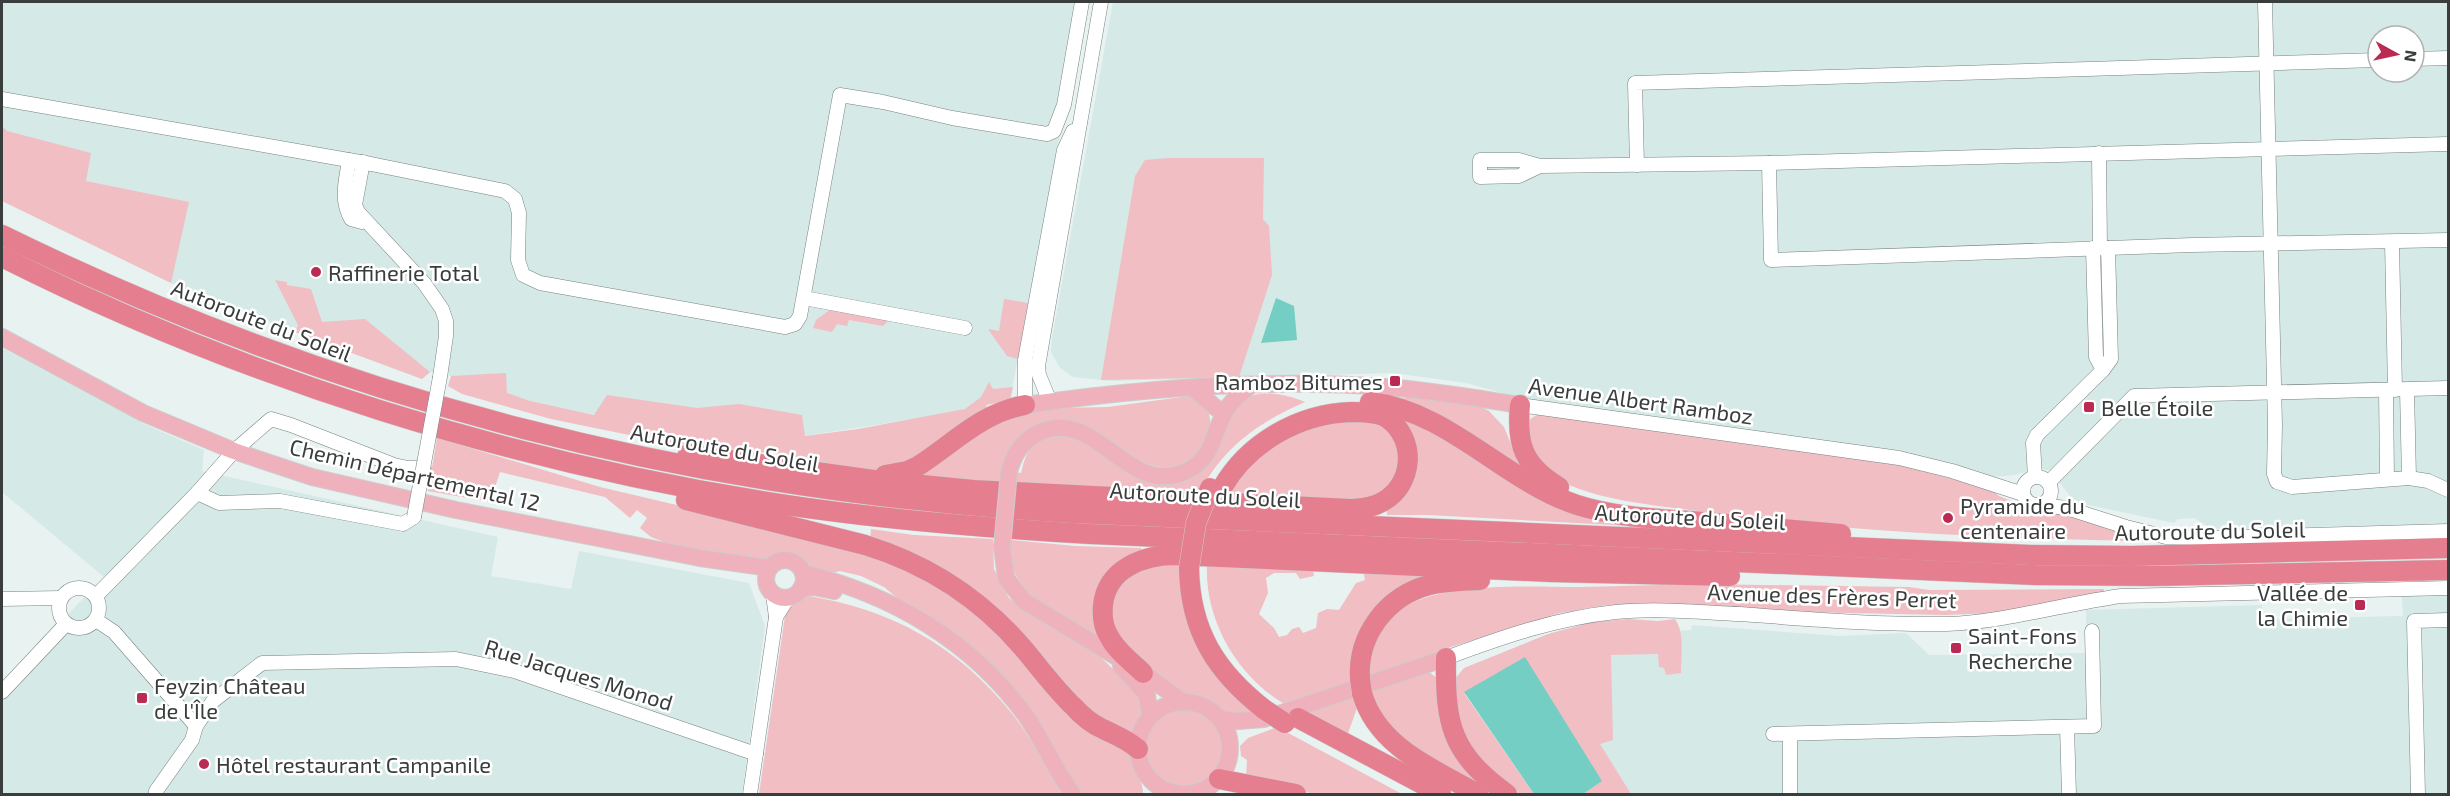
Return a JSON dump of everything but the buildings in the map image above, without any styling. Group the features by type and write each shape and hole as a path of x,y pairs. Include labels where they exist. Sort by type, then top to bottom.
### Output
{"highway":[{"name":"Autoroute du Soleil","path":"2,235 121,291 252,344 472,417 618,453 719,473 829,490 949,504 1085,513 1930,551 2132,556 2448,548"},
{"name":"Autoroute du Soleil","path":"2,257 135,318 298,382 472,436 589,466 690,488 780,504 974,527 1080,534 1936,572 2134,576 2448,570"},
{"path":"1417,795 1278,715 1221,650 1204,610 1194,568 1216,488 1235,454 1252,438 1276,422 1326,405 1372,403 1402,410 1441,427 1546,492 1577,505 1632,517 1906,540 1930,551"},
{"path":"830,474 842,471 886,475 907,471 923,463 985,418 1005,409 1025,405"},
{"path":"1520,405 1518,427 1521,446 1532,466 1553,483 1598,501 1696,517 1710,523"},
{"path":"472,417 694,455 916,485 1018,494 1351,509 1372,507 1392,495 1402,484 1408,469 1406,444 1393,424 1379,415 1345,413 1317,417 1291,426 1270,438 1242,461 1216,488"},
{"path":"589,466 595,478 855,542 892,554 929,572 964,594 996,620 1067,700 1088,720 1130,742 1138,749"},
{"path":"1143,674 1113,644 1105,629 1103,611 1107,591 1118,574 1132,564 1152,557 1176,555 1606,574 1913,581 1936,572"},
{"path":"1478,795 1394,743 1375,722 1361,686 1361,658 1372,627 1390,606 1415,590 1431,585 1455,582 1593,578 1606,574"},
{"path":"1446,657 1448,715 1457,742 1475,767 1507,795"},
{"path":"1278,715 1442,795"},
{"path":"1219,779 1296,795"},
{"path":"1236,795 1272,789"}],"main road":[{"name":"Chemin Départemental 12","path":"2,338 143,413 234,451 312,477 382,494 700,558 783,584 844,593 865,599 933,629 975,661 1011,698 1039,736 1073,795"},
{"name":"Avenue Albert Ramboz","path":"1025,405 1193,388 1274,384 1382,387 1520,405"},
{"path":"1222,407 1251,385"},
{"path":"1183,702 1143,674 1034,608 1020,597 1006,578 1002,547 1009,472 1016,453 1029,439 1044,431 1064,428 1089,435 1143,472 1174,475 1190,470 1203,459 1213,444 1222,407 1223,386"},
{"path":"1193,388 1222,407"},
{"path":"1113,656 1144,691 1149,700 1150,717"},
{"name":"Avenue des Frères Perret","path":"1278,715 1446,657"},
{"path":"1183,702 1201,705 1220,719 1228,734 1230,751 1228,763 1219,779 1200,792 1177,794 1151,788 1138,749 1141,732 1150,717 1165,706 1183,702"},
{"path":"1220,719 1244,722 1278,715"},
{"path":"1230,751 1240,739 1278,715"}],"street":[{"path":"2,99 356,161 505,191 515,199 519,213 518,260 524,275 540,283 785,327 795,324 800,316 840,95 952,118 1047,134 1054,131 1064,105 1082,2"},
{"path":"1050,402 1039,375 1038,366 1101,2"},
{"path":"2265,2 2274,474 2277,482 2292,487 2409,478 2428,481 2448,490"},
{"path":"2426,59 2448,58"},
{"path":"1637,165 1635,83 2366,60"},
{"path":"1025,405 1025,360 1064,150 1080,118"},
{"path":"1540,166 1769,163 2448,144"},
{"path":"2099,153 2100,248 2096,357 2103,370 2037,435 2033,442 2027,485 2028,502 2067,508 2166,537 2212,538 2448,531"},
{"path":"197,494 219,503 280,501 403,524 414,518 440,377 446,321 442,309 424,283 358,212 355,205 356,161"},
{"path":"1769,163 1771,260 2100,248 2448,240"},
{"path":"2392,242 2396,390 2409,478"},
{"path":"804,298 965,328"},
{"path":"2042,505 2049,499 2050,487 2134,396 2448,388"},
{"path":"2387,479 2396,390"},
{"name":"Avenue Albert Ramboz","path":"1520,405 1899,458 1998,485 2027,485"},
{"path":"96,596 197,494 234,451 266,422 276,420 394,465 424,468"},
{"path":"2027,485 2042,477 2067,508"},
{"path":"750,795 776,617 783,584"},
{"path":"78,587 85,588 96,596 100,608 96,620 82,628 66,624 59,612 61,598 71,589 78,587"},
{"name":"Avenue des Frères Perret","path":"1446,657 1547,624 1617,612 1666,610 1878,623 1946,624 2009,617 2080,601 2121,596 2448,588"},
{"path":"2,599 61,598"},
{"path":"96,620 114,632 196,726"},
{"path":"2418,795 2414,621 2448,620"},
{"path":"2,692 66,624"},
{"path":"1773,734 2094,726 2092,631"},
{"name":"Rue Jacques Monod","path":"156,795 156,791 192,740 196,726 213,700 262,663 456,659 514,671 756,754"},
{"path":"2067,727 2069,795"},
{"path":"1790,734 1790,795"}],"shaded area":[{"path":"2,2 1088,2 1069,105 1058,143 1010,400 939,415 804,436 626,420 458,389 451,376 430,372 422,379 196,295 2,201"},
{"path":"1113,2 2448,2 2448,524 2213,529 2194,518 2178,519 2174,523 2079,503 2069,495 2051,471 2039,468 2015,475 1991,477 1931,459 1520,398 1466,383 1393,373 1112,381 1073,377 1060,368 1051,352"},
{"path":"2,126 7,131 91,153 86,181 189,202 171,283 2,201"},
{"path":"1264,158 1263,219 1269,226 1272,275 1239,377 1101,380 1135,176 1145,160"},
{"path":"275,280 287,282 287,285 311,289 322,322 365,319 430,372 422,379 295,332 298,325"},
{"path":"1004,299 1028,303 1018,359 1007,356 988,329 999,331"},
{"path":"831,309 890,319 883,326 849,320 847,326 837,324 832,332 813,328 816,320"},
{"path":"2,348 144,424 204,450 202,471 498,537 491,576 571,589 579,551 749,583 765,626 742,794 2,794 2,683 104,577 2,492"},
{"path":"506,373 507,393 530,401 594,415 607,395 697,408 739,404 802,415 805,436 858,429 965,409 981,397 989,382 993,389 1013,387 1010,400 986,405 993,423 1028,413 1060,408 1108,407 1189,396 1199,401 1207,409 1210,427 1200,453 1185,464 1177,467 1158,467 1141,461 1093,431 1076,424 1058,422 1038,427 1019,439 1002,470 1021,473 1027,454 1036,444 1055,436 1070,436 1087,442 1128,473 1152,481 1164,482 1188,476 1210,459 1222,439 1236,401 1254,395 1270,394 1287,396 1305,402 1272,419 1243,438 1219,463 1198,495 1127,493 1020,488 914,479 902,469 872,471 770,453 668,443 551,419 462,394 448,386 451,376"},
{"path":"1408,396 1478,405 1489,411 1504,427 1517,459 1530,477 1652,527 1428,515 1387,515 1387,508 1407,491 1395,417 1398,398 1403,399"},
{"path":"1538,414 1905,466 1992,490 2011,501 2018,510 2029,516 2060,512 2138,536 2137,541 1972,536 1862,529 1753,518 1601,496 1564,483 1549,474 1539,464 1532,454 1525,428 1529,420"},
{"path":"1367,419 1379,424 1389,432 1398,452 1396,473 1392,483 1376,497 1359,500 1225,498 1242,470 1272,445 1317,426"},
{"path":"437,438 600,487 796,533 917,572 969,604 1128,751 1140,778 1143,794 1081,794 1024,704 884,587 861,576 840,571 825,575 807,568 797,558 785,555 766,563 669,544 651,537 640,528 647,518 637,510 630,518 605,497 500,472 490,502 428,491"},
{"path":"871,529 914,535 993,539 994,569 1009,598 1041,621 1100,657 1133,687 1140,698 1142,710 1131,735 1102,723 995,613 870,540"},
{"path":"1011,540 1075,546 1141,548 1141,555 1095,615 1097,635 1032,599 1010,567"},
{"path":"1180,561 1185,603 1256,713 1226,717 1211,704 1182,694 1156,676 1116,638 1112,631 1109,620 1109,599 1140,566"},
{"path":"1207,562 1313,570 1314,576 1300,579 1296,573 1274,573 1266,578 1268,593 1259,614 1274,628 1279,637 1299,627 1303,633 1316,628 1318,613 1327,609 1339,610 1356,583 1365,580 1364,574 1360,571 1461,573 1399,589 1352,687 1357,708 1346,739 1278,700 1262,688 1235,657 1224,640 1210,602"},
{"path":"1700,584 1909,587 1929,590 2104,589 2104,593 1996,613 1945,615 1756,611 1660,604 1607,605 1560,613 1448,648 1370,678 1370,661 1374,645 1385,622 1408,604 1430,596 1482,588"},
{"path":"803,595 866,610 921,634 946,650 992,691 1014,716 1062,794 759,794 785,616 791,603"},
{"path":"2448,595 2448,794 1625,794 1600,744 1611,655 1672,631 1691,630 1692,625 1840,636 1906,633 1929,655 2086,653 2086,610 2262,605 2263,619 2403,616 2402,596"},
{"path":"1628,619 1658,621 1675,619 1682,645 1681,673 1666,675 1664,668 1659,667 1658,654 1611,655 1613,740 1600,744 1631,794 1583,794 1601,781 1464,693 1534,794 1519,794 1484,766 1468,745 1456,719 1453,681 1464,668 1548,634 1592,622"},
{"path":"1429,672 1438,679 1495,794 1416,750 1379,714 1371,692"},
{"path":"1184,708 1199,711 1212,719 1220,732 1223,747 1220,762 1212,775 1199,783 1184,786 1169,783 1156,775 1148,762 1145,747 1148,732 1156,719 1169,711"},
{"path":"1277,727 1402,794 1314,794 1246,777 1247,760 1241,756 1240,746 1248,738"}],"water":[{"path":"1276,298 1294,306 1297,340 1261,343"},
{"path":"1525,657 1602,781 1583,794 1534,794 1464,692"}],"place":[{"name":"Raffinerie Total","path":"316,272"},
{"name":"Ramboz Bitumes","path":"1395,381"},
{"name":"Belle Étoile","path":"2089,407"},
{"name":"Pyramide du centenaire","path":"1948,518"},
{"name":"Vallée de la Chimie","path":"2360,605"},
{"name":"Saint-Fons Recherche","path":"1956,648"},
{"name":"Feyzin Château de l'Île","path":"142,698"},
{"name":"Hôtel restaurant Campanile","path":"204,764"}]}
